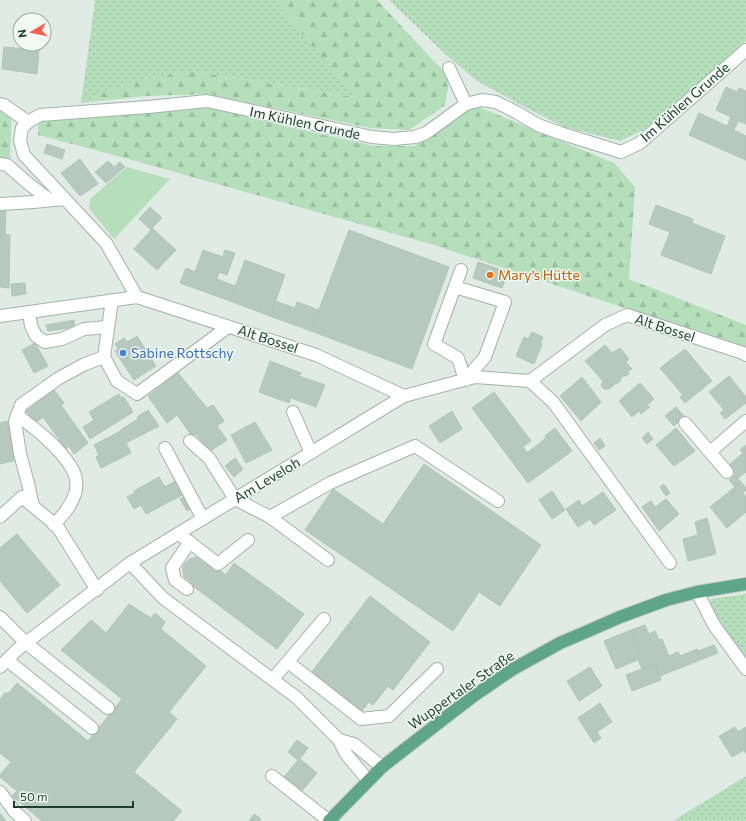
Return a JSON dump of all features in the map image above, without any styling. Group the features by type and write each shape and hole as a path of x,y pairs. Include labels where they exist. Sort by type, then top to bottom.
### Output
{"main road":[{"name":"Wuppertaler Straße","path":"329,821 382,767 456,709 513,670 560,643 600,625 666,600 696,592 746,584"}],"street":[{"name":"Im Kühlen Grunde","path":"28,122 40,116 207,101 372,137 394,139 415,137 426,133 466,104 482,100 496,102 538,124 560,133 622,152 640,142 746,50"},
{"path":"449,68 466,104"},
{"path":"0,104 4,105 28,122 22,128 20,140 24,156 106,243 137,298"},
{"path":"0,164 7,166 50,200"},
{"path":"0,204 65,199"},
{"path":"461,270 434,344 458,358 465,380"},
{"path":"455,287 505,302 485,356 465,380"},
{"name":"Alt Bossel","path":"0,316 112,300 137,298 316,355 404,396"},
{"path":"112,300 104,357 117,381 137,394 228,327"},
{"path":"29,312 31,326 36,336 45,342 62,339 84,329 108,327"},
{"name":"Alt Bossel","path":"530,381 605,324 627,316 746,355"},
{"path":"33,506 20,454 15,421 21,405 59,378 85,364 104,357"},
{"path":"404,396 475,377 530,381 553,402 670,563"},
{"name":"Am Leveloh","path":"3,664 26,643 130,564 404,396"},
{"path":"293,412 311,453"},
{"path":"17,415 33,426 56,448 72,468 76,479 75,493 70,505 54,524"},
{"path":"710,452 746,421"},
{"path":"685,423 727,472"},
{"path":"190,441 209,458 235,499 270,517 328,560"},
{"path":"270,517 330,483 415,446 498,501"},
{"path":"165,448 204,519"},
{"path":"0,517 22,497 57,526 97,590"},
{"path":"178,534 218,564 248,540"},
{"path":"187,589 175,580 172,568 190,542"},
{"path":"130,564 163,598 296,697 339,740 346,754 368,780"},
{"path":"696,592 714,625 746,669"},
{"path":"0,617 26,643 108,708"},
{"path":"273,679 324,619"},
{"path":"288,662 361,719 389,716 438,669"},
{"path":"3,664 92,728"},
{"path":"339,740 354,744 382,767"},
{"path":"272,776 329,821"},
{"path":"0,792 14,811 25,821"}],"green space":[{"path":"92,0 274,0 356,97 191,71 81,103 95,1"},
{"path":"274,0 377,0 447,75 448,89 444,106 409,130 370,128 207,94 146,96 81,103 129,82 191,71 355,97"},
{"path":"389,0 746,0 746,41 671,108 643,130 620,141 564,127 477,81 443,52"},
{"path":"0,99 12,101 10,159 0,158"},
{"path":"474,105 614,163 635,187 629,279 746,325 746,348 434,245 38,135 38,122 206,106 289,127 374,146 414,146"},
{"path":"127,167 170,179 114,239 89,208 90,199"},
{"path":"746,594 746,661 709,608 711,599"},
{"path":"746,776 746,821 673,821"}],"building":[{"path":"4,47 12,48 12,52 39,52 37,74 2,69"},
{"path":"726,87 737,92 739,88 746,91 746,124 738,121 734,130 746,136 746,160 689,135 699,113 727,126 731,117 716,110"},
{"path":"47,144 65,150 62,159 44,153"},
{"path":"80,159 98,184 80,196 61,173"},
{"path":"108,161 114,167 120,162 125,167 106,183 95,172"},
{"path":"656,205 693,219 692,223 725,236 711,274 661,255 670,232 649,224"},
{"path":"150,207 162,218 152,228 176,250 157,270 134,249 151,230 139,219"},
{"path":"0,210 6,210 5,234 10,235 9,288 0,287"},
{"path":"349,230 449,267 412,369 311,331"},
{"path":"203,250 223,257 225,250 235,253 227,275 219,272 217,279 235,286 230,301 180,283 186,268 195,272"},
{"path":"245,260 285,275 270,316 230,301"},
{"name":"Mary’s Hütte","path":"478,262 508,272 502,288 473,278"},
{"path":"25,283 26,294 12,296 11,284"},
{"path":"275,301 295,308 297,302 319,310 311,331 270,316"},
{"path":"74,320 75,327 48,331 46,325"},
{"path":"532,332 543,337 540,344 542,344 534,364 516,356 524,337 528,339"},
{"path":"137,336 156,366 134,380 115,351 118,349 115,344 124,338 127,342"},
{"path":"35,343 48,366 34,373 22,350"},
{"path":"605,345 612,353 620,348 629,359 626,362 632,369 628,371 629,374 623,376 618,383 609,389 604,389 601,385 603,381 585,361"},
{"path":"685,349 712,381 685,403 680,397 683,395 660,368"},
{"path":"270,361 301,373 299,376 325,385 316,407 291,398 289,403 259,392"},
{"path":"178,373 207,408 213,405 224,421 217,426 227,440 209,452 196,434 192,436 177,415 167,423 148,396"},
{"path":"729,376 746,397 746,403 725,419 720,413 724,410 709,392"},
{"path":"582,377 601,402 581,421 560,396"},
{"path":"640,383 654,399 647,405 650,407 641,414 639,411 632,417 619,401"},
{"path":"54,390 64,403 61,405 88,443 74,454 69,446 66,449 43,417 35,423 26,411"},
{"path":"494,392 531,441 523,447 527,453 546,438 545,436 555,428 572,451 528,483 472,408"},
{"path":"119,394 121,398 124,397 133,412 90,439 83,427 94,420 89,412"},
{"path":"676,407 684,416 674,426 665,416"},
{"path":"148,410 159,426 126,443 131,453 101,468 96,457 99,455 94,445 119,432"},
{"path":"452,411 462,429 440,443 429,426"},
{"path":"7,421 17,460 0,464 0,423"},
{"path":"255,422 272,450 246,463 231,435"},
{"path":"676,428 695,451 674,466 656,445"},
{"path":"648,432 653,439 647,444 642,438"},
{"path":"600,438 605,446 599,450 594,443"},
{"path":"746,445 746,472 738,478 728,466 743,453 740,450"},
{"path":"235,458 243,469 234,477 225,466"},
{"path":"424,464 541,545 500,606 479,592 453,631 305,530 333,489 383,524"},
{"path":"735,475 746,488 743,493 746,497 746,512 727,528 710,507 735,487 729,480"},
{"path":"159,477 165,487 177,480 184,494 146,514 141,505 134,509 127,497 135,493 134,491"},
{"path":"664,484 670,493 666,496 660,487"},
{"path":"552,491 565,510 552,519 539,500"},
{"path":"603,492 616,510 594,525 590,519 578,527 566,509 579,500 582,506"},
{"path":"185,496 192,508 187,511 180,499"},
{"path":"666,499 679,514 659,531 642,507 651,501 655,507"},
{"path":"707,518 716,554 688,561 683,539 698,535 695,522"},
{"path":"17,534 60,585 27,613 0,581 0,548"},
{"path":"196,557 204,563 206,560 226,575 234,563 304,614 277,649 189,583 190,581 184,577 183,566 190,559"},
{"path":"370,596 430,642 393,690 388,686 373,705 369,702 361,712 311,673"},
{"path":"129,604 151,618 155,613 165,622 161,629 206,666 169,712 177,719 134,772 182,811 173,821 42,821 12,796 17,791 0,777 11,762 0,753 0,699 6,692 8,694 17,683 88,741 122,699 61,650 91,620 106,633"},
{"path":"645,625 649,634 655,631 659,640 662,639 669,656 678,652 680,656 697,649 698,651 714,645 718,653 660,676 655,664 642,669 638,660 642,658 631,630"},
{"path":"631,630 642,658 616,669 604,641"},
{"path":"655,664 661,680 632,691 626,675"},
{"path":"590,667 602,686 579,701 567,681"},
{"path":"600,703 612,722 597,732 601,738 594,743 578,718"},
{"path":"735,727 738,732 746,727 746,754 744,750 732,757 719,736"},
{"path":"297,740 308,748 300,759 317,773 301,792 284,777 298,760 288,752"},
{"path":"0,813 6,821 0,821"},
{"path":"254,814 261,819 259,821 249,821"}],"place":[{"name":"Mary’s Hütte","path":"490,275"},
{"name":"Sabine Rottschy","path":"123,353"}]}
